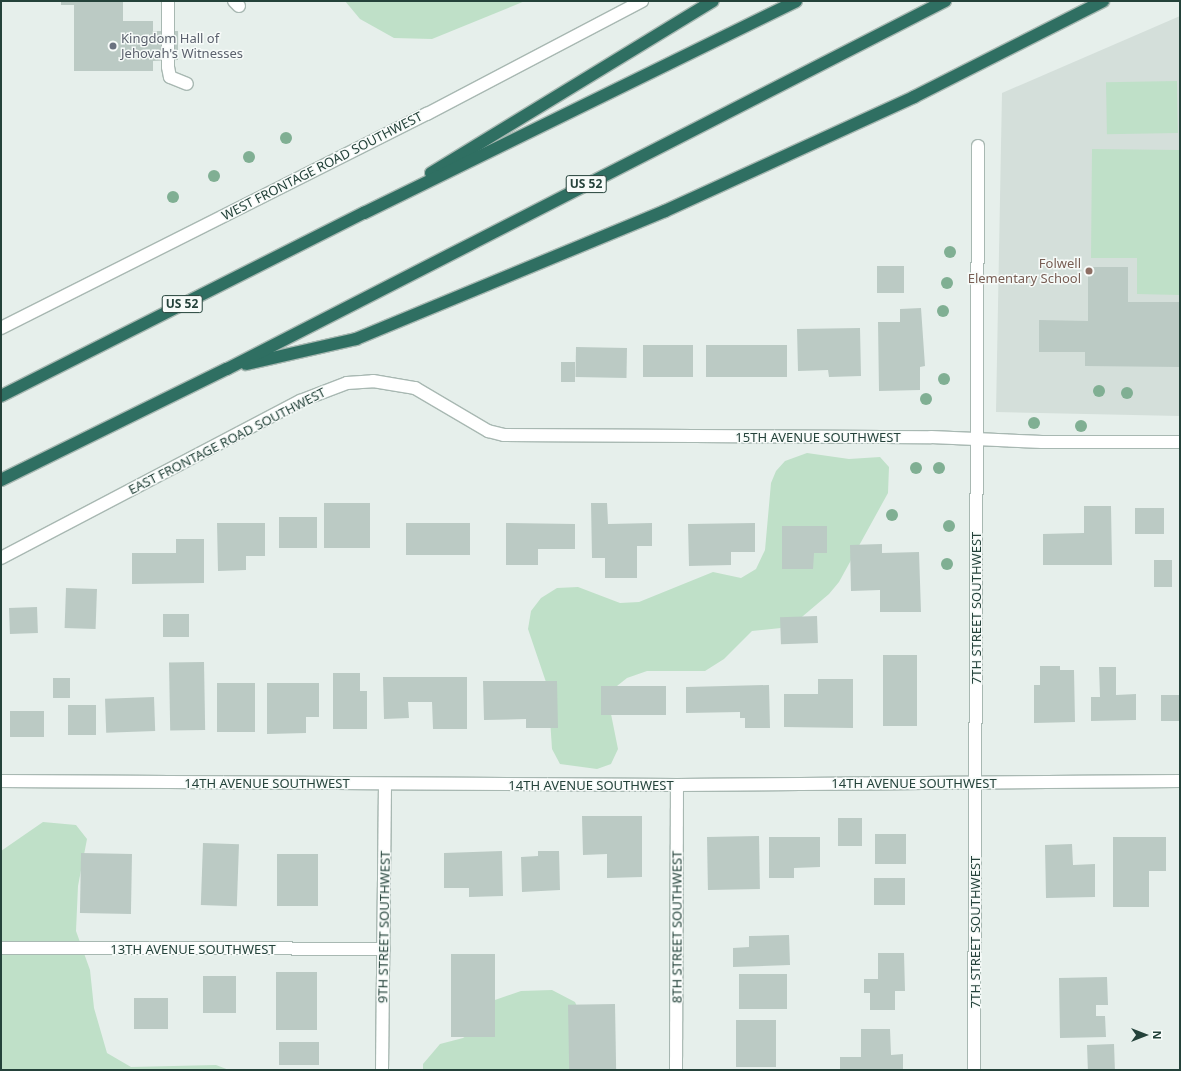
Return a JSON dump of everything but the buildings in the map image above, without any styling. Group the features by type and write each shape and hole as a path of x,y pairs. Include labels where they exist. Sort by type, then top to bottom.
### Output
{"highway":[{"path":"364,213 713,1"},
{"name":"US 52","path":"1,396 364,213 796,1"},
{"name":"US 52","path":"1,480 228,369 945,1"},
{"path":"228,369 356,339 665,211 914,97 1103,1"}],"street":[{"path":"168,1 168,67 170,77 188,84"},
{"name":"WEST FRONTAGE ROAD SOUTHWEST","path":"1,328 427,114 642,1"},
{"name":"7TH STREET SOUTHWEST","path":"974,1070 978,146"},
{"name":"EAST FRONTAGE ROAD SOUTHWEST","path":"1,558 300,402 335,387 372,381 391,381 415,388 460,416"},
{"name":"15TH AVENUE SOUTHWEST","path":"460,416 488,431 520,436 976,439 1042,442 1180,442"},
{"name":"14TH AVENUE SOUTHWEST","path":"1,781 677,785 1180,781"},
{"name":"9TH STREET SOUTHWEST","path":"382,1070 386,784"},
{"name":"8TH STREET SOUTHWEST","path":"676,1069 677,785"},
{"name":"13TH AVENUE SOUTHWEST","path":"1,948 384,950"}],"shaded area":[{"name":"Folwell Elementary School","path":"1180,16 1180,416 996,412 1002,93"}],"green space":[{"path":"345,1 525,1 432,39 394,38 360,19"},
{"path":"1177,81 1178,133 1107,134 1106,82"},
{"path":"1092,149 1180,150 1180,295 1137,294 1137,258 1091,258"},
{"path":"807,453 849,459 880,457 889,467 888,493 839,582 829,594 790,627 752,631 724,659 705,671 647,671 627,678 607,694 618,749 611,764 597,769 560,764 552,749 548,688 528,629 531,611 541,598 557,588 578,587 620,603 639,602 713,572 741,578 756,569 765,550 771,483 776,471 785,461"},
{"path":"43,822 76,825 87,839 78,886 76,931 90,970 94,1008 107,1053 131,1067 216,1065 229,1070 1,1070 1,851"},
{"path":"552,990 575,1002 585,1025 596,1070 423,1070 423,1064 440,1044 463,1038 479,1027 492,1001 521,991"}],"place":[{"name":"Kingdom Hall of Jehovah's Witnesses","path":"113,46"},
{"name":"Folwell Elementary School","path":"1089,271"}]}
